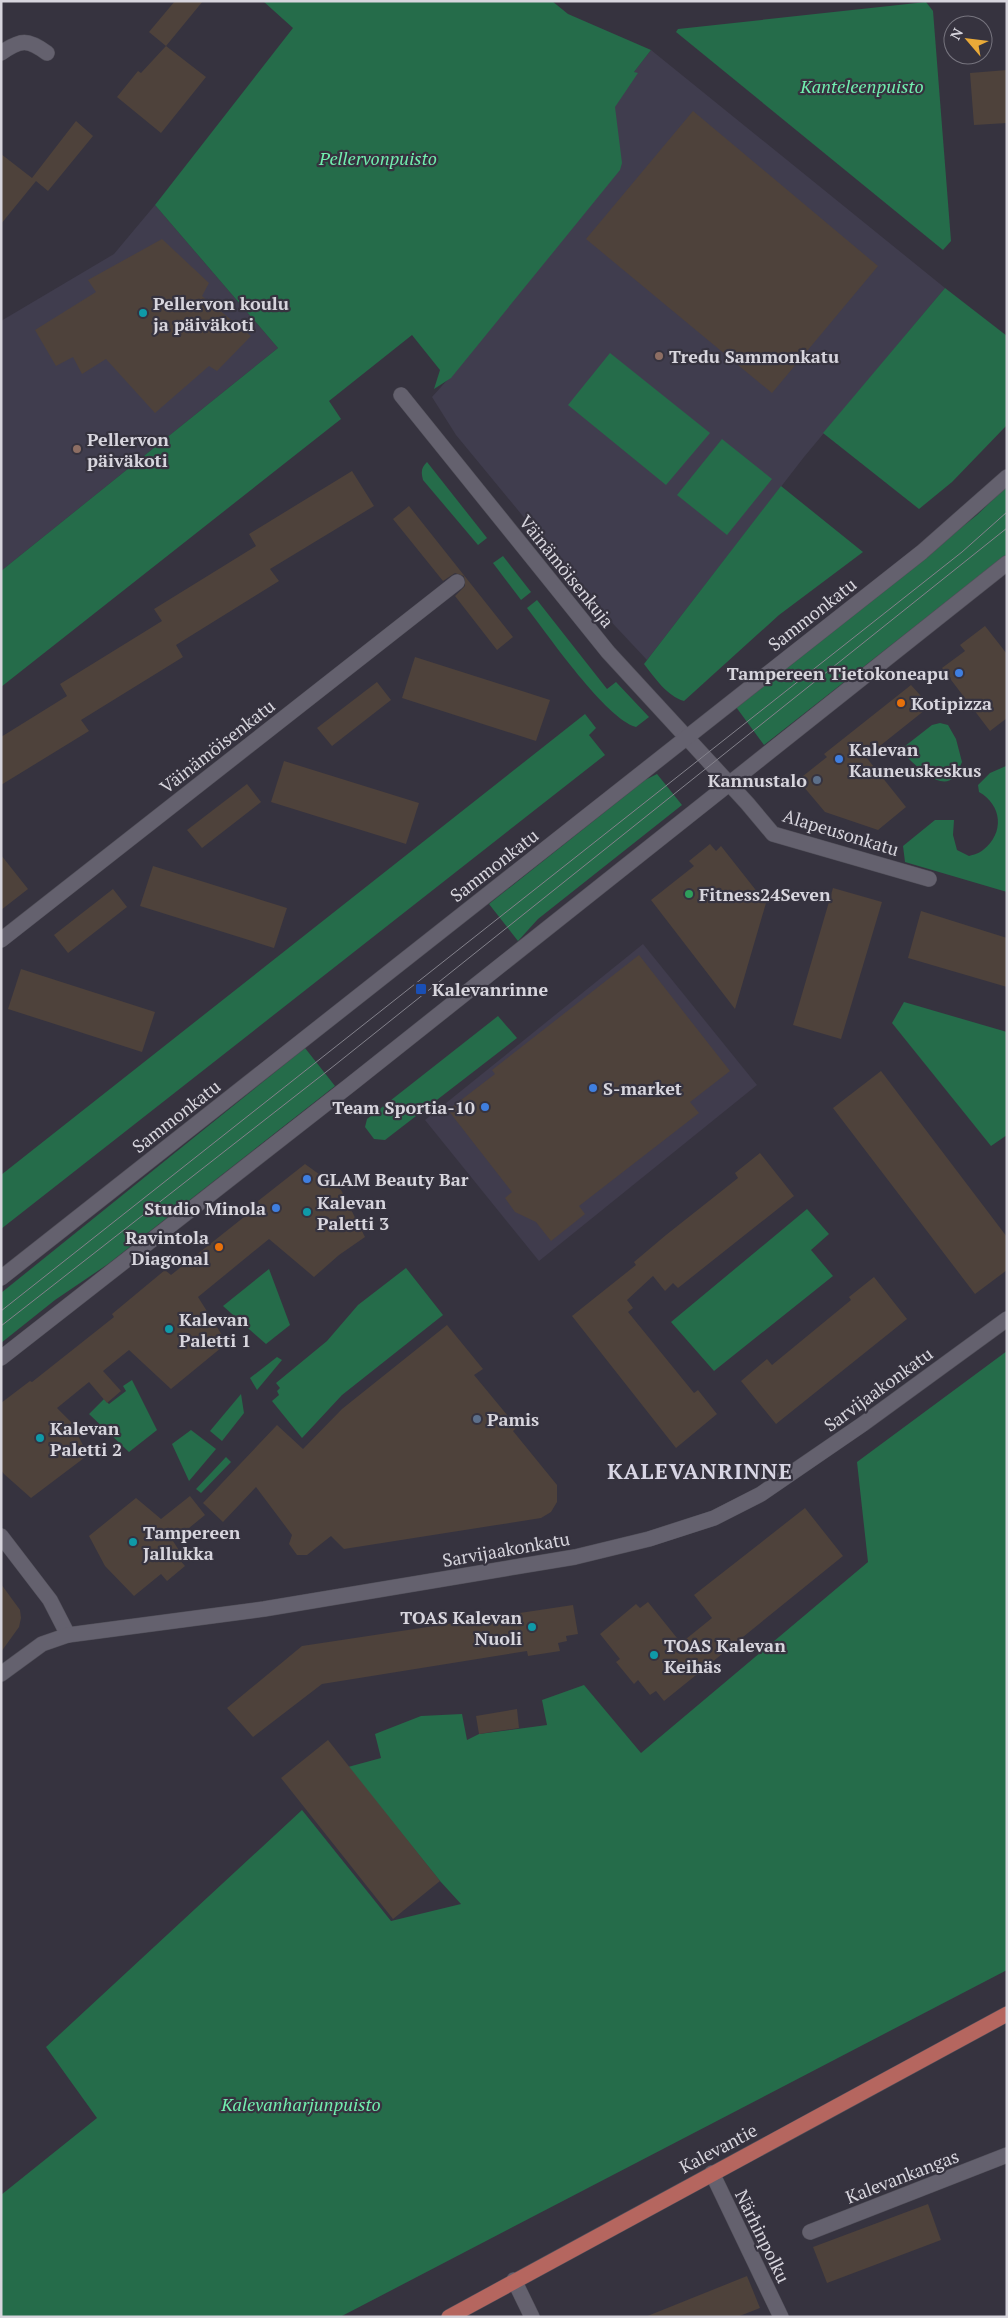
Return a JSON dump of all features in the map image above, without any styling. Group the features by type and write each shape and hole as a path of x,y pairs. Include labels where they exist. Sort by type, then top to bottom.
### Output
{"main road":[{"name":"Kalevantie","path":"449,2317 1007,2014"}],"street":[{"path":"1,53 18,43 32,42 47,53"},
{"name":"Väinämöisenkuja","path":"401,395 608,652 711,764"},
{"name":"Sammonkatu","path":"1,1278 922,552 1007,477"},
{"path":"1,1358 350,1086 1007,563"},
{"name":"Väinämöisenkatu","path":"1,940 457,582"},
{"name":"Alapeusonkatu","path":"711,764 773,834 929,879"},
{"name":"Sarvijaakonkatu","path":"1,1674 42,1644 68,1634 264,1609 575,1557 649,1539 714,1518 761,1494 882,1410 1007,1319"},
{"path":"1,1536 50,1600 68,1634"},
{"name":"Kalevankangas","path":"810,2232 1007,2155"},
{"name":"Närhinpolku","path":"712,2173 781,2317"},
{"path":"514,2280 532,2317"}],"shaded area":[{"name":"Tredu Sammonkatu","path":"651,50 945,288 804,457 647,660 602,612 456,435 432,397 450,377 609,104"},
{"name":"Pellervon päiväkoti","path":"155,205 278,348 1,571 1,321 114,254"},
{"name":"S-market","path":"643,944 757,1085 539,1261 425,1120"}],"green space":[{"name":"Pellervonpuisto","path":"263,1 552,1 568,14 651,50 634,72 638,73 615,107 622,163 620,170 451,378 434,389 440,370 412,335 329,401 341,419 1,687 1,571 278,348 155,205 293,28"},
{"name":"Kanteleenpuisto","path":"926,2 933,11 951,241 943,250 676,32 678,29"},
{"path":"945,288 1007,336 1007,425 952,482 919,509 823,433"},
{"path":"610,353 710,433 666,485 568,405"},
{"path":"722,439 772,479 727,535 677,495"},
{"path":"427,462 487,538 478,545 423,480 422,470"},
{"path":"781,486 863,552 779,615 684,701 678,699 662,686 644,664"},
{"path":"1007,486 1007,554 764,745 736,707 977,515"},
{"path":"503,556 531,592 521,600 493,563"},
{"path":"537,600 607,689 616,682 649,717 636,727 624,721 609,709 578,675 527,608"},
{"path":"585,714 596,728 589,735 605,755 1,1229 1,1175"},
{"path":"940,723 948,725 956,739 962,762 956,775 949,781 934,779 926,774 900,750 932,725"},
{"path":"1006,766 1007,892 905,862 903,846 935,820 954,820 953,835 957,850 969,856 983,850 995,836 998,820 992,804 979,792 978,785 990,773"},
{"path":"657,774 682,805 538,919 518,941 489,904 645,780"},
{"path":"904,1002 1007,1032 1007,1135 991,1146 892,1023"},
{"path":"498,1016 517,1038 385,1140 374,1139 365,1127 367,1119"},
{"path":"305,1048 335,1086 108,1264 55,1300 1,1343 1,1293"},
{"path":"807,1209 829,1234 811,1250 833,1276 714,1371 671,1322"},
{"path":"406,1268 443,1315 342,1395 302,1438 272,1401 279,1395 277,1391 280,1388 276,1383 327,1341 358,1305"},
{"path":"269,1269 290,1325 266,1344 223,1306"},
{"name":"Kalevanharjunpuisto","path":"1007,1351 1007,1970 340,2317 1,2317 1,2195 97,2118 46,2047 302,1810 391,1921 461,1904 440,1881 348,1767 381,1758 375,1734 421,1716 462,1714 467,1740 479,1734 547,1725 542,1700 584,1685 641,1753 868,1562 857,1462"},
{"path":"277,1357 282,1360 257,1390 250,1378"},
{"path":"132,1380 157,1430 129,1452 89,1414 104,1399 109,1404 126,1391 123,1386"},
{"path":"241,1394 244,1413 222,1441 210,1431"},
{"path":"191,1430 216,1449 189,1481 172,1444"},
{"path":"226,1457 231,1462 201,1493 196,1489"}],"building":[{"path":"175,1 203,1 166,46 149,32"},
{"path":"166,46 206,77 161,133 117,97 138,71 141,73"},
{"path":"1007,70 1007,123 974,125 970,73"},
{"path":"693,111 878,266 772,393 586,239"},
{"path":"76,121 93,136 48,191 36,181 1,224 1,154 32,178"},
{"name":"Pellervon koulu ja päiväkoti","path":"162,239 209,283 202,296 251,336 217,371 209,366 155,413 106,359 82,374 73,357 56,366 35,330 96,292 88,280"},
{"path":"352,471 374,506 270,569 279,581 176,645 183,657 81,720 89,731 1,785 1,737 67,696 60,684 162,621 154,609 256,546 249,534"},
{"path":"409,506 513,637 497,650 455,596 465,586 464,576 455,573 443,581 393,519"},
{"path":"985,626 1007,654 1007,718 990,731 942,668 965,651 960,645"},
{"path":"415,657 550,700 536,741 402,698"},
{"path":"377,682 391,700 332,746 317,728"},
{"path":"911,685 930,706 866,757 906,807 878,830 825,812 798,780 827,757 824,754"},
{"path":"284,761 419,803 406,844 271,802"},
{"path":"247,784 261,802 202,848 187,830"},
{"path":"710,844 716,851 721,846 766,903 735,1009 651,900 694,866 689,861"},
{"path":"1,855 28,889 1,910"},
{"path":"153,866 287,908 274,948 140,906"},
{"path":"833,888 882,902 841,1039 793,1025"},
{"path":"113,889 127,907 68,953 54,935"},
{"path":"921,911 1007,938 1007,987 908,958"},
{"name":"S-market","path":"639,955 730,1071 690,1102 699,1113 579,1206 585,1214 551,1241 536,1222 515,1212 505,1198 512,1192 448,1110 495,1074 492,1070"},
{"path":"21,969 155,1012 142,1052 8,1009"},
{"path":"881,1071 1007,1237 1007,1270 975,1294 833,1108"},
{"path":"760,1153 794,1196 678,1288 673,1283 665,1291 653,1276 627,1300 633,1308 628,1312 694,1393 698,1390 717,1414 676,1448 572,1316 636,1265 634,1262 666,1235 738,1178 735,1173"},
{"path":"305,1164 341,1190 365,1237 339,1255 314,1277 269,1239 198,1297 227,1343 171,1389 129,1350 103,1371 121,1391 107,1403 89,1382 57,1408 71,1422 88,1455 31,1498 4,1474 1,1470 1,1403 30,1381 32,1382 114,1317 112,1314 165,1270 171,1275 259,1205 258,1201"},
{"path":"874,1277 907,1319 776,1424 741,1381 767,1359 772,1365 851,1300 849,1297"},
{"path":"447,1325 483,1369 474,1375 517,1427 513,1431 557,1485 557,1502 551,1512 541,1518 344,1549 331,1536 307,1555 297,1555 289,1544 292,1535 256,1487 223,1522 203,1503 277,1425 303,1449 342,1409"},
{"name":"Tampereen Jallukka","path":"190,1496 205,1515 173,1541 180,1552 176,1556 185,1566 167,1581 161,1574 134,1596 105,1566 89,1536 136,1498 161,1519"},
{"path":"805,1508 843,1556 664,1701 656,1691 650,1695 638,1680 634,1684 616,1662 620,1659 600,1634 636,1604 640,1608 648,1602 681,1643 712,1618 694,1595"},
{"path":"1,1584 20,1610 21,1618 19,1627 1,1652"},
{"path":"573,1605 578,1634 566,1636 567,1641 558,1643 560,1651 528,1656 527,1651 322,1684 253,1737 227,1708 302,1646"},
{"path":"517,1709 519,1728 479,1734 476,1716"},
{"path":"328,1740 440,1881 393,1919 281,1778"},
{"path":"928,2204 941,2240 827,2283 813,2247"},
{"path":"747,2276 760,2308 737,2317 645,2317"}],"tram line":[{"path":"1,1311 962,552 1007,512"},
{"path":"1,1326 335,1065 1007,528"}],"place":[{"name":"Pellervon koulu ja päiväkoti","path":"143,313"},
{"name":"Tredu Sammonkatu","path":"659,356"},
{"name":"Pellervon päiväkoti","path":"77,449"},
{"name":"Tampereen Tietokoneapu","path":"959,673"},
{"name":"Kotipizza","path":"901,703"},
{"name":"Kalevan Kauneuskeskus","path":"839,759"},
{"name":"Kannustalo","path":"817,780"},
{"name":"Fitness24Seven","path":"689,894"},
{"name":"Kalevanrinne","path":"421,989"},
{"name":"S-market","path":"593,1088"},
{"name":"Team Sportia-10","path":"485,1107"},
{"name":"GLAM Beauty Bar","path":"307,1179"},
{"name":"Studio Minola","path":"276,1208"},
{"name":"Kalevan Paletti 3","path":"307,1212"},
{"name":"Ravintola Diagonal","path":"219,1247"},
{"name":"Kalevan Paletti 1","path":"169,1329"},
{"name":"Pamis","path":"477,1419"},
{"name":"Kalevan Paletti 2","path":"40,1438"},
{"name":"Tampereen Jallukka","path":"133,1542"},
{"name":"TOAS Kalevan Nuoli","path":"532,1627"},
{"name":"TOAS Kalevan Keihäs","path":"654,1655"}],"district":[{"name":"KALEVANRINNE","path":"700,1470"}]}
